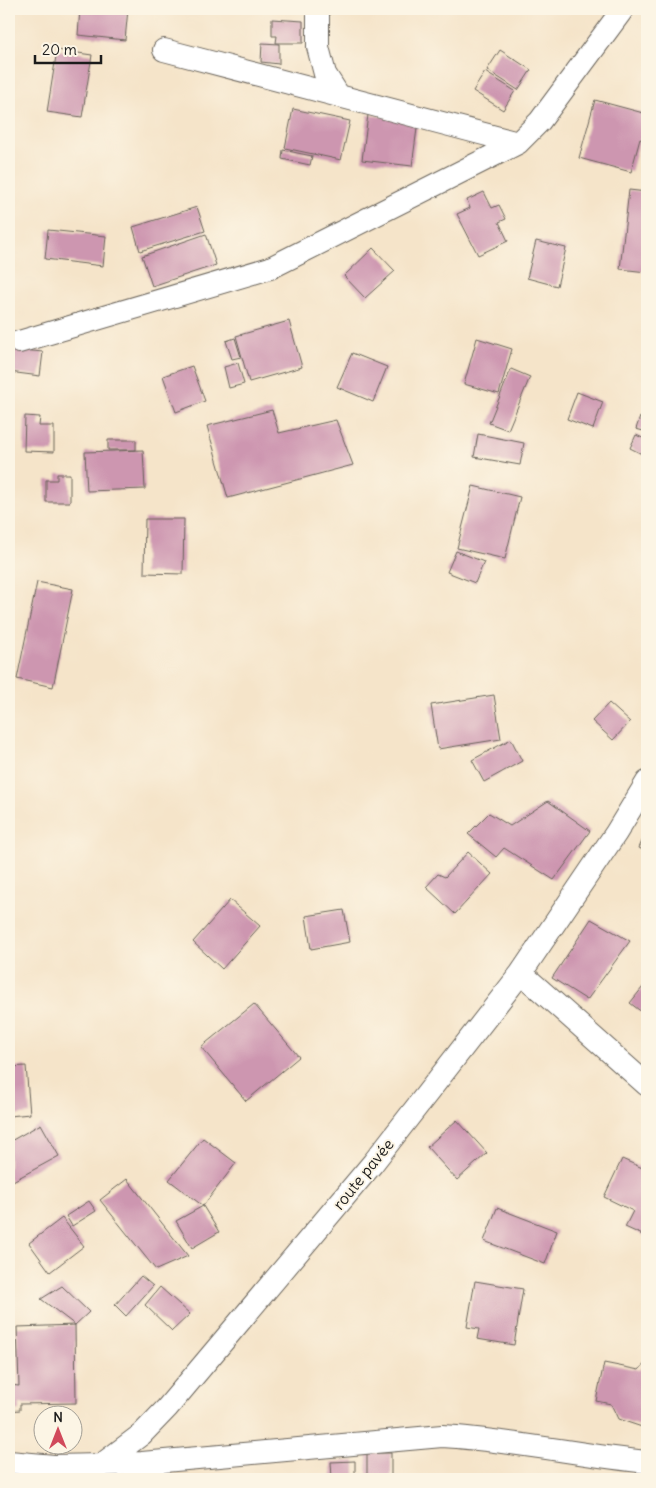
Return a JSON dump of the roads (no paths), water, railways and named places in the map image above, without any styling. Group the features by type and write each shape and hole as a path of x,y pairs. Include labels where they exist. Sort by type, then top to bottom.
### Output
{"street":[{"path":"318,9 318,47 325,74 339,96"},
{"path":"18,342 270,268 518,143 540,122 623,9"},
{"path":"164,50 518,143"},
{"name":"route pavée","path":"98,1472 142,1434 167,1408 373,1163 521,973 616,833 647,782"},
{"path":"521,973 647,1085"},
{"path":"9,1462 98,1472 142,1464 442,1436 480,1438 608,1458 647,1462"}]}
